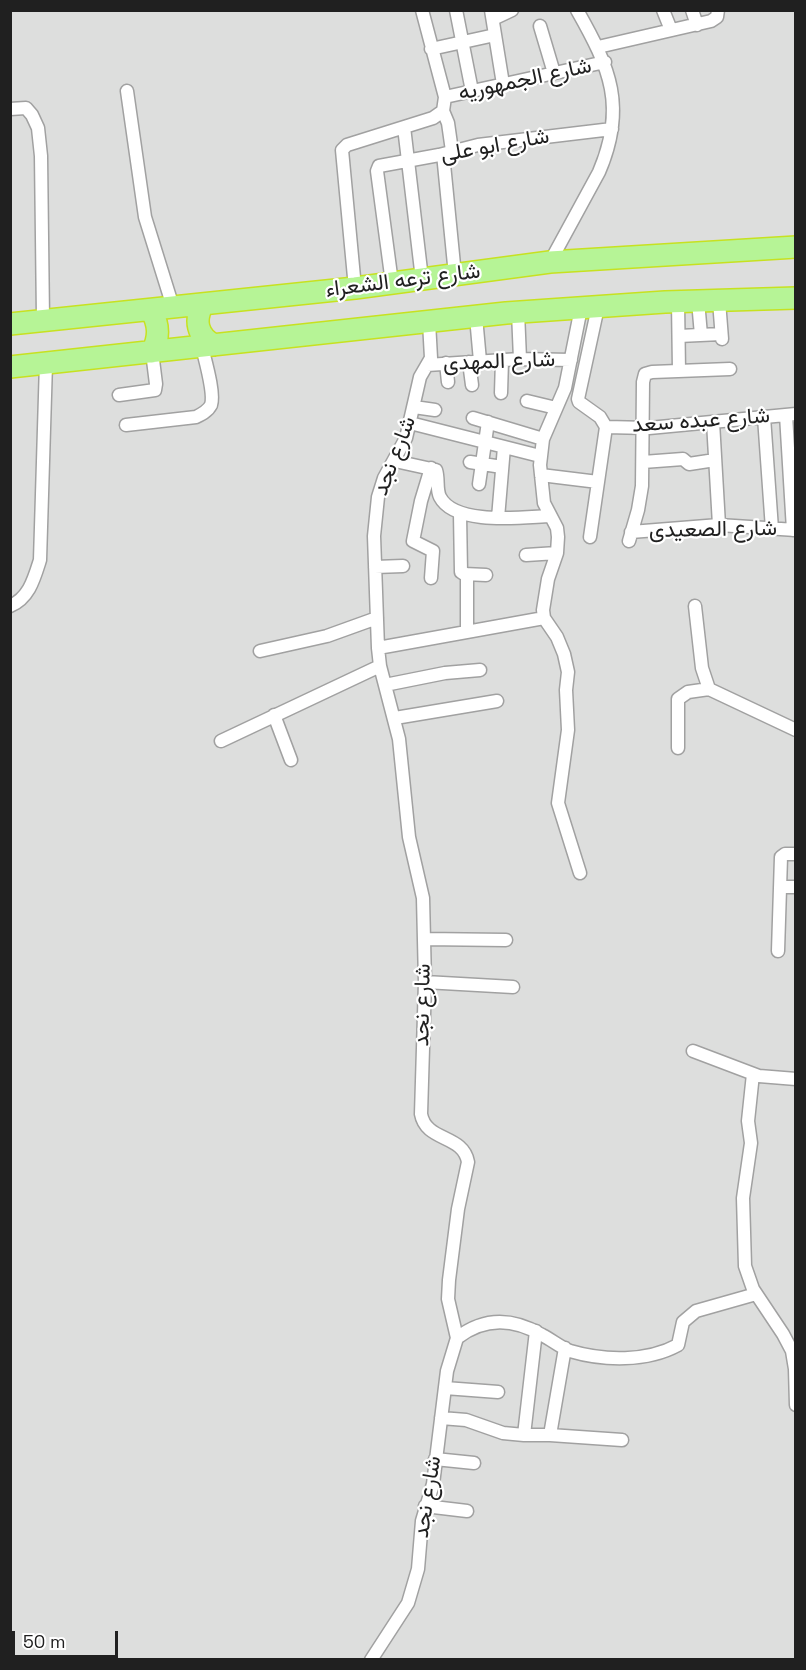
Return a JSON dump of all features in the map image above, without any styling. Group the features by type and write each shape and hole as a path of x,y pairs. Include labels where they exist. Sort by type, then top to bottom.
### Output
{"highway":[{"name":"شارع ترعه الشعراء","path":"10,324 355,288 550,262 795,247"},
{"name":"شارع ترعه الشعراء","path":"10,367 518,312 699,301 795,298"},
{"path":"203,304 197,319 198,327 208,346"},
{"path":"151,310 155,317 158,335 152,352"}],"street":[{"path":"422,10 445,97 443,111 448,123 455,275"},
{"path":"456,10 472,91"},
{"path":"503,84 492,15 512,10"},
{"path":"550,262 599,172 612,129 612,95 604,62 598,46 577,10"},
{"path":"663,10 670,30"},
{"path":"692,10 697,25"},
{"path":"598,46 714,20 718,10"},
{"path":"540,26 555,73"},
{"path":"431,50 495,35"},
{"name":"شارع الجمهوريه","path":"445,97 604,62"},
{"path":"127,92 145,218 173,307"},
{"path":"10,109 26,108 38,128 44,236 43,319"},
{"path":"355,288 342,150 347,145 434,117 443,111"},
{"path":"404,127 422,279"},
{"name":"شارع ابو على","path":"392,283 378,167 478,145 612,129"},
{"path":"699,301 701,335"},
{"path":"679,336 722,336 699,301"},
{"path":"679,371 679,336 699,301"},
{"path":"580,873 558,803 568,730 567,663 557,637 544,618 543,603 550,571 557,554 557,528 544,503 540,456 543,439 565,388 571,360 590,307"},
{"path":"590,307 578,399 600,417 606,427 590,537"},
{"path":"518,312 520,359"},
{"path":"472,385 476,317"},
{"name":"شارع نجد","path":"371,1659 400,1617 412,1592 418,1569 422,1521 433,1484 447,1371 457,1338 448,1299 449,1269 468,1162 464,1150 459,1145 429,1130 422,1121 425,982 423,898 410,843 395,718 380,666 378,648 374,522 384,478 406,438 420,377 431,353 429,322"},
{"path":"126,425 196,417 206,411 210,407 211,397 208,346"},
{"path":"119,395 155,390 152,352"},
{"name":"شارع المهدى","path":"427,365 520,359 571,360"},
{"path":"501,393 502,360"},
{"path":"10,606 20,602 32,585 40,560 46,363"},
{"path":"446,363 448,382"},
{"path":"715,460 689,464 682,459 643,462 643,382 645,374 730,369"},
{"path":"527,401 556,408"},
{"path":"414,407 435,410"},
{"path":"791,414 794,530"},
{"name":"شارع عبده سعد","path":"606,427 649,428 791,414"},
{"path":"764,417 772,529"},
{"path":"473,418 543,439"},
{"path":"479,484 476,463 488,422"},
{"path":"712,422 719,525"},
{"path":"410,423 540,456"},
{"path":"498,518 504,447"},
{"path":"395,461 431,468 437,472 438,489 442,500 460,514 498,518 550,516"},
{"name":"شارع الصعيدى","path":"643,462 641,494 630,536 719,525 794,530"},
{"path":"476,463 502,467"},
{"path":"431,468 413,538 416,544 433,551 431,578"},
{"path":"541,475 598,482"},
{"path":"460,514 462,573 486,575"},
{"path":"526,555 557,554"},
{"path":"375,567 403,566"},
{"path":"467,574 467,631"},
{"path":"695,606 702,668 709,689"},
{"path":"260,651 327,636 377,618"},
{"path":"378,648 544,618"},
{"path":"221,741 380,666"},
{"path":"385,685 480,670"},
{"path":"678,748 676,712 678,699 688,692 709,689 795,730"},
{"path":"395,718 496,701"},
{"path":"274,716 291,760"},
{"path":"778,951 781,857 785,854 795,854"},
{"path":"781,887 795,887"},
{"path":"424,939 506,940"},
{"path":"425,982 513,987"},
{"path":"693,1051 753,1074 795,1079"},
{"path":"753,1074 748,1121 751,1143 744,1189 745,1266 756,1294 792,1351 795,1369 795,1405"},
{"path":"457,1338 470,1328 486,1323 517,1324 536,1331 565,1348 612,1357 650,1355 678,1345 683,1323 696,1311 756,1294"},
{"path":"524,1435 536,1331"},
{"path":"550,1434 565,1348"},
{"path":"445,1388 498,1392"},
{"path":"441,1418 466,1420 503,1433 622,1440"},
{"path":"435,1459 474,1463"},
{"path":"425,1506 467,1511"}],"shaded area":[{"path":"11,11 795,11 795,1659 11,1660"}]}
